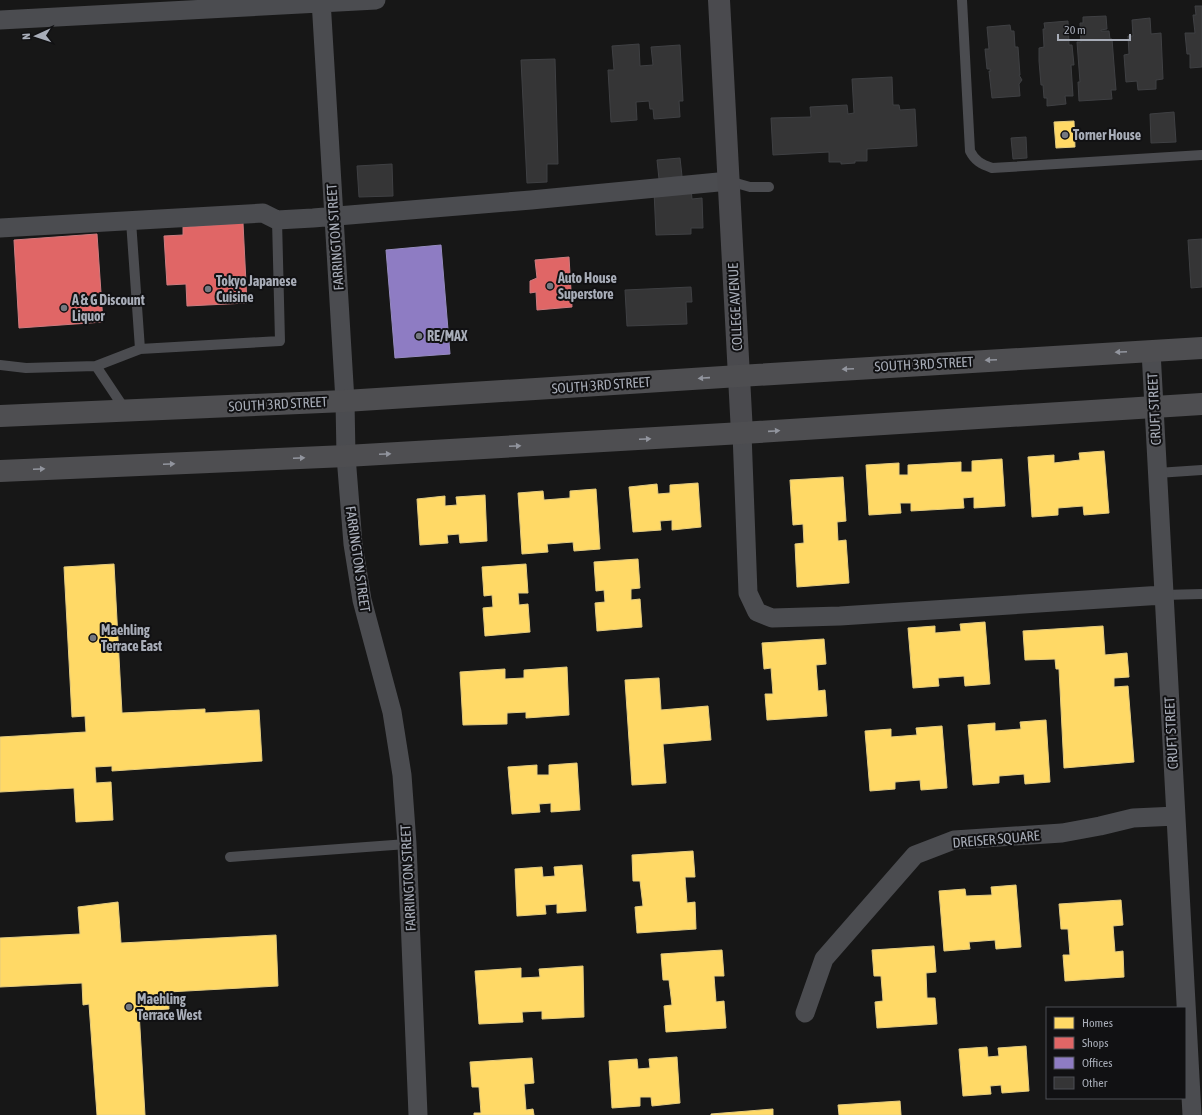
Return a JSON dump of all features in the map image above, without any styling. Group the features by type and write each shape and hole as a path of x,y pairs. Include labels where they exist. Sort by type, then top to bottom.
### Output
{"highway":[{"name":"SOUTH 3RD STREET","path":"0,416 345,401 1150,350 1202,348"},
{"path":"0,471 346,456 1202,404"}],"street":[{"path":"0,20 376,0"},
{"name":"COLLEGE AVENUE","path":"719,0 742,433 748,593 757,612 772,618 779,618 1163,595"},
{"name":"FARRINGTON STREET","path":"321,2 345,401 346,456 353,544 362,600 392,712 402,775 407,844 418,1115"},
{"path":"0,228 263,212 277,220 333,217 728,181"},
{"name":"CRUFT STREET","path":"1150,350 1192,1115"},
{"name":"DREISER SQUARE","path":"805,1013 824,959 915,855 954,840 1062,833 1133,818 1176,816"}],"lane":[{"path":"962,0 970,151 974,159 983,165 992,168 1202,155"},
{"path":"728,181 750,187 769,187"},
{"path":"0,365 26,368 96,366 140,349 280,341 277,220"},
{"path":"131,221 140,349"},
{"path":"96,366 126,411"},
{"path":"1157,473 1202,470"},
{"path":"1163,595 1202,594"},
{"path":"230,857 407,844"}],"building: Homes":[{"name":"Torner House","path":"1074,121 1075,147 1056,148 1054,122"},
{"path":"1104,451 1109,513 1084,515 1083,506 1058,508 1058,515 1032,517 1028,457 1054,455 1054,463 1080,460 1079,453"},
{"path":"1002,459 1005,506 974,508 974,497 963,498 964,508 911,511 911,503 900,503 901,513 869,515 866,465 899,463 899,475 908,475 908,465 961,462 961,472 972,472 972,461"},
{"path":"843,477 846,521 837,522 838,541 846,540 849,583 797,587 795,544 804,543 803,524 793,525 790,480"},
{"path":"698,483 701,527 672,530 672,520 660,521 661,530 633,532 629,487 657,484 658,494 670,493 670,485"},
{"path":"596,489 600,549 574,551 573,542 547,544 548,552 522,554 518,493 543,491 544,500 570,498 570,491"},
{"path":"485,495 487,541 460,543 459,534 447,535 448,543 420,545 417,499 445,496 445,506 457,505 456,497"},
{"path":"638,559 640,588 631,589 631,600 640,599 642,627 597,631 595,603 605,602 604,590 596,591 594,562"},
{"name":"Maehling Terrace East","path":"114,564 122,713 205,709 205,713 259,710 262,761 112,771 112,766 95,767 96,783 111,782 113,820 76,822 74,788 0,792 0,737 86,732 85,716 72,717 64,567"},
{"path":"526,564 528,593 518,593 519,605 528,604 530,632 485,636 483,608 493,607 492,595 484,596 482,567"},
{"path":"985,622 990,684 965,686 964,676 938,678 939,686 913,688 908,628 935,626 935,633 961,631 960,624"},
{"path":"1103,626 1105,655 1127,653 1129,677 1114,678 1114,687 1128,686 1134,762 1064,768 1059,669 1056,669 1055,659 1025,660 1023,631"},
{"path":"824,639 826,664 816,665 818,691 825,690 827,716 767,720 765,694 773,694 771,668 764,669 762,643"},
{"path":"567,667 569,715 526,718 526,712 507,713 507,724 463,725 460,672 505,669 505,679 524,678 524,670"},
{"path":"659,678 661,710 708,706 711,740 663,744 666,783 632,785 625,680"},
{"path":"1046,720 1050,782 1025,784 1024,774 999,776 999,783 973,785 968,725 995,723 995,731 1021,729 1020,722"},
{"path":"942,726 947,788 921,790 920,780 895,782 895,789 870,791 865,731 891,729 891,737 917,735 916,728"},
{"path":"577,763 580,810 551,812 551,803 539,804 540,812 512,814 508,767 537,765 537,775 549,775 549,765"},
{"path":"693,851 695,877 685,877 687,903 695,902 696,929 637,933 635,907 643,906 640,881 633,881 632,855"},
{"path":"582,865 586,911 557,913 557,904 545,905 546,914 517,916 515,869 542,867 543,877 555,876 554,867"},
{"path":"1016,885 1021,947 996,949 995,940 969,942 970,949 944,951 939,891 965,889 966,896 992,895 991,887"},
{"path":"1121,900 1123,925 1113,926 1115,952 1123,951 1124,977 1065,981 1063,955 1070,955 1068,929 1061,929 1059,904"},
{"name":"Maehling Terrace West","path":"118,902 121,943 276,935 278,986 168,992 169,1009 139,1011 145,1115 97,1115 89,1004 83,1005 82,983 0,987 0,938 80,934 78,907"},
{"path":"934,946 936,972 926,973 927,998 935,998 937,1024 877,1028 875,1002 883,1001 881,976 874,976 872,950"},
{"path":"722,950 724,976 714,976 716,1002 724,1001 726,1028 666,1032 664,1006 672,1005 669,980 663,980 661,954"},
{"path":"583,966 584,1017 542,1019 542,1011 522,1012 523,1022 479,1024 475,971 521,968 521,978 540,977 539,969"},
{"path":"1026,1046 1029,1091 1002,1093 1001,1085 990,1086 991,1094 963,1096 959,1049 987,1047 988,1057 999,1056 998,1048"},
{"path":"677,1057 680,1103 652,1106 651,1097 640,1097 640,1106 612,1108 609,1061 637,1059 638,1069 650,1068 649,1059"},
{"path":"532,1058 534,1083 524,1084 526,1110 533,1109 534,1115 474,1115 474,1113 481,1113 479,1087 472,1087 470,1062"},
{"path":"900,1101 901,1115 839,1115 838,1105"},
{"path":"773,1109 773,1115 711,1115 711,1114"}],"building: Shops":[{"path":"243,223 247,303 187,306 186,284 167,285 164,236 183,235 183,227"},
{"path":"97,234 103,322 19,328 14,240"},
{"name":"Auto House Superstore","path":"569,257 572,307 537,310 536,292 530,293 530,281 537,278 535,260"}],"building: Offices":[{"path":"441,245 450,354 395,358 386,250"}],"building: Other":[{"path":"1195,6 1202,6 1202,67 1190,68 1190,54 1187,54 1185,33 1195,33 1193,15 1196,15"},
{"path":"1106,16 1107,29 1101,31 1109,31 1110,39 1112,39 1116,90 1111,90 1112,99 1079,101 1078,82 1080,82 1077,42 1081,42 1080,23 1083,23 1083,17"},
{"path":"1150,18 1151,34 1161,33 1163,79 1156,80 1156,89 1138,90 1137,81 1126,82 1124,55 1129,54 1128,36 1133,36 1132,20"},
{"path":"1068,21 1069,45 1072,45 1074,65 1071,65 1073,96 1065,96 1066,104 1047,106 1047,98 1044,98 1043,85 1041,85 1039,61 1039,48 1044,47 1044,23"},
{"path":"1010,25 1011,31 1014,31 1015,47 1018,47 1019,75 1022,80 1019,84 1020,96 992,98 989,71 991,71 990,69 987,69 985,49 989,49 987,27"},
{"path":"639,44 640,66 653,65 651,47 680,45 683,101 679,101 680,117 654,119 653,109 650,109 649,101 636,102 637,120 611,122 608,70 614,70 612,46"},
{"path":"555,59 558,164 547,164 547,182 527,183 521,60"},
{"path":"892,77 893,105 899,105 900,110 915,109 917,146 867,149 867,161 855,161 855,163 841,164 841,162 829,162 829,152 773,155 771,118 811,117 810,107 847,105 848,114 854,113 852,79"},
{"path":"1174,112 1176,142 1151,143 1150,114"},
{"path":"1026,137 1027,158 1013,159 1011,138"},
{"path":"680,158 682,176 659,179 657,160"},
{"path":"392,164 393,196 359,197 357,166"},
{"path":"691,189 692,199 702,198 703,228 691,228 691,234 656,235 654,191"},
{"path":"1202,239 1202,287 1191,288 1188,240"},
{"path":"691,287 692,302 686,302 687,324 627,326 625,290"}],"place":[{"name":"Torner House","path":"1065,135"},
{"name":"Auto House Superstore","path":"550,286"},
{"name":"Tokyo Japanese Cuisine","path":"208,289"},
{"name":"A & G Discount Liquor","path":"64,308"},
{"name":"RE/MAX","path":"419,336"},
{"name":"Maehling Terrace East","path":"93,638"},
{"name":"Maehling Terrace West","path":"129,1007"}]}
